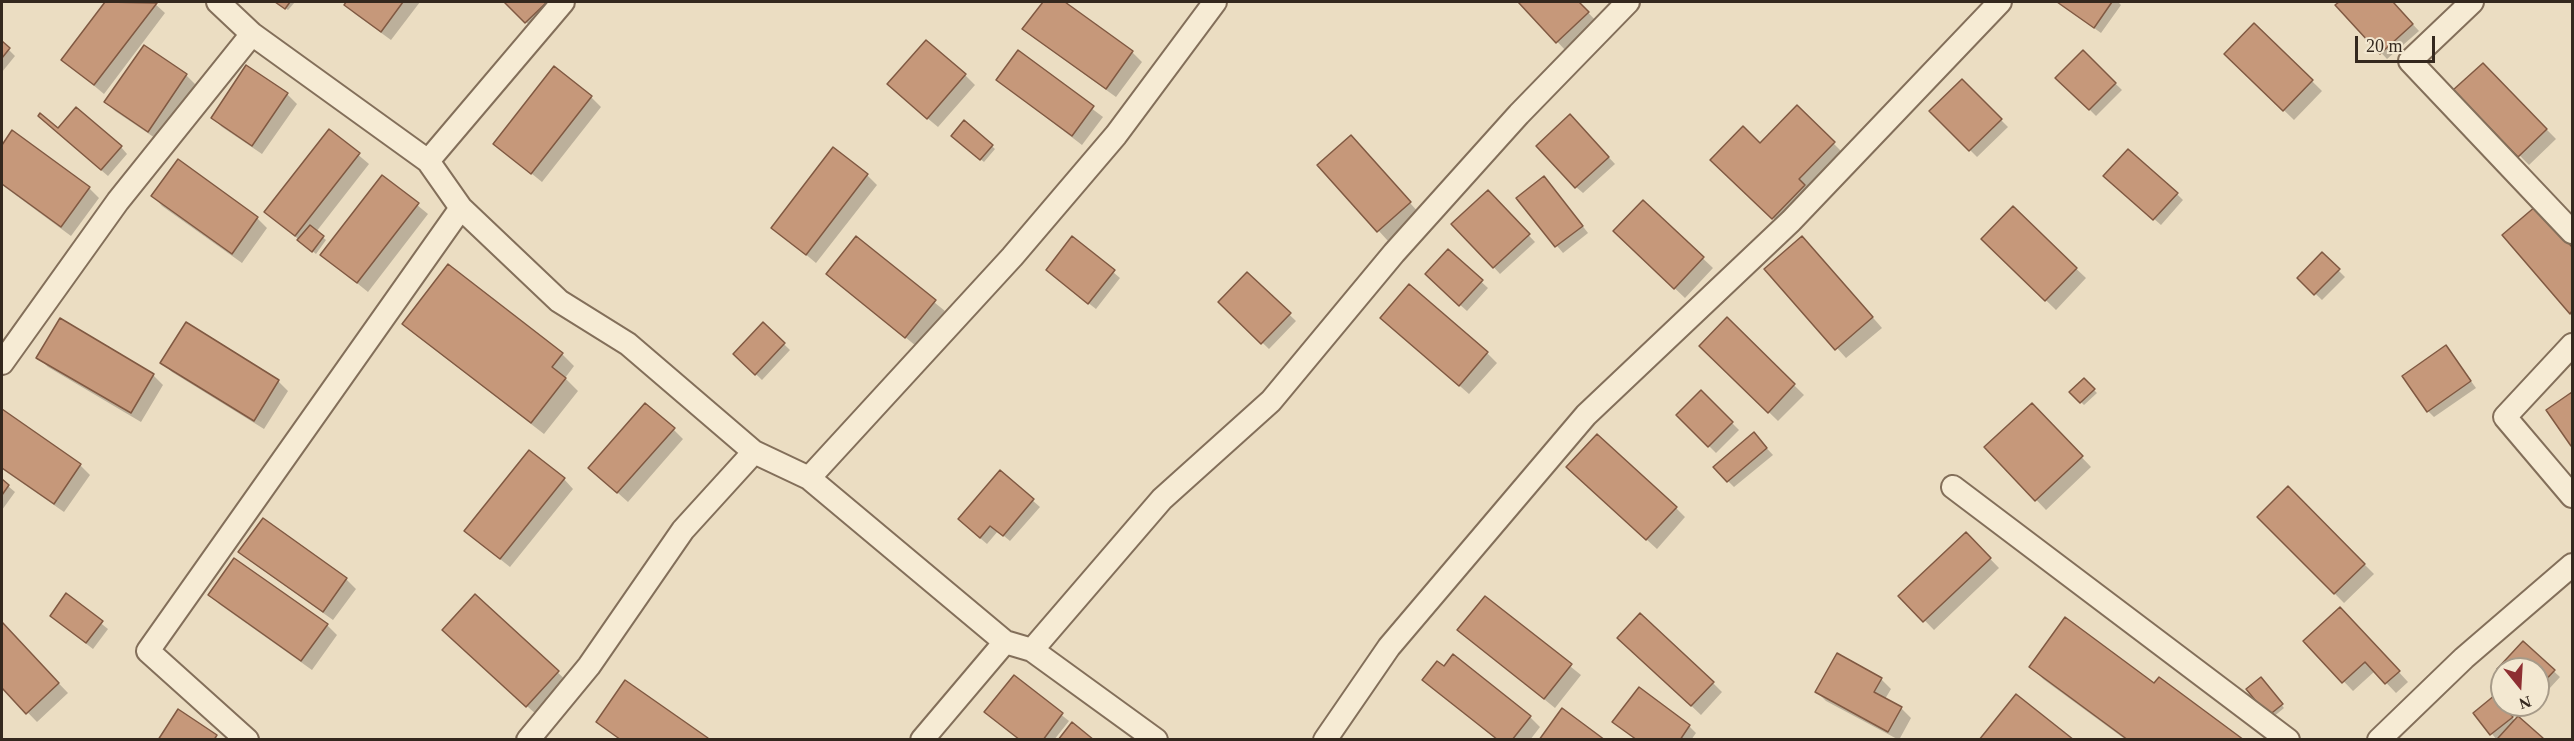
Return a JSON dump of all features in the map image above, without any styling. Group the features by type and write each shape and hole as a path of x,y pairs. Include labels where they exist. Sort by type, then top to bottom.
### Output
{"street":[{"path":"218,2 252,34 428,161 461,208 559,301 628,344 754,452 808,478 1005,642 1032,650 1156,740"},
{"path":"428,161 563,2"},
{"path":"808,478 1012,257 1116,135 1215,2"},
{"path":"1032,650 1162,498 1271,401 1394,253 1519,114 1628,2"},
{"path":"1326,740 1389,647 1586,415 1791,221 2000,2"},
{"path":"2472,2 2410,61 2572,232"},
{"path":"2,363 118,201 252,34"},
{"path":"248,740 148,651 461,208"},
{"path":"2572,345 2505,417 2572,496"},
{"path":"528,740 589,666 683,530 754,452"},
{"path":"1953,487 2288,740"},
{"path":"2379,740 2464,658 2572,565"},
{"path":"922,740 1005,642"}],"building":[{"path":"105,2 157,3 94,85 61,60"},
{"path":"275,2 290,2 285,9"},
{"path":"346,2 403,2 381,32 344,5"},
{"path":"504,2 547,2 525,23"},
{"path":"1043,2 1065,2 1133,51 1106,89 1022,29"},
{"path":"1518,2 1579,2 1589,12 1556,43"},
{"path":"2057,2 2112,2 2094,28"},
{"path":"2339,2 2393,2 2413,24 2380,54 2335,5"},
{"path":"2254,23 2313,80 2283,111 2224,54"},
{"path":"926,40 966,74 927,119 887,84"},
{"path":"2,41 10,48 2,58"},
{"path":"144,45 187,74 148,132 104,102"},
{"path":"1018,50 1094,106 1072,136 996,80"},
{"path":"2083,50 2116,83 2089,110 2055,78"},
{"path":"2483,63 2547,129 2518,157 2453,90"},
{"path":"246,65 288,93 252,146 211,118"},
{"path":"554,66 592,96 531,174 493,144"},
{"path":"1962,79 2002,119 1969,151 1929,111"},
{"path":"1797,105 1835,142 1799,179 1805,185 1772,219 1710,160 1743,126 1760,143"},
{"path":"76,107 122,146 101,170 38,116 40,113 58,128"},
{"path":"1570,114 1609,157 1575,188 1536,146"},
{"path":"964,120 993,145 980,160 951,136"},
{"path":"329,129 360,153 295,236 264,212"},
{"path":"12,130 90,187 61,227 2,184 2,145"},
{"path":"1351,135 1411,202 1377,232 1317,165"},
{"path":"833,147 868,174 806,255 771,228"},
{"path":"2128,149 2178,193 2153,220 2103,176"},
{"path":"178,159 258,217 232,254 151,196"},
{"path":"382,175 419,203 357,283 320,255"},
{"path":"1544,176 1583,226 1555,247 1516,198"},
{"path":"1488,190 1530,234 1493,268 1451,224"},
{"path":"1643,200 1704,257 1674,289 1613,231"},
{"path":"2013,206 2077,268 2045,301 1981,239"},
{"path":"2536,206 2572,247 2572,311 2570,314 2502,235"},
{"path":"310,225 324,236 312,252 297,240"},
{"path":"856,236 936,300 905,338 826,274"},
{"path":"1072,236 1115,270 1088,304 1046,270"},
{"path":"1802,236 1873,317 1835,350 1764,269"},
{"path":"1448,249 1483,280 1459,306 1425,274"},
{"path":"2322,252 2340,269 2314,295 2297,278"},
{"path":"448,264 563,353 552,367 566,378 531,423 402,324"},
{"path":"1247,272 1291,313 1261,344 1218,302"},
{"path":"1409,284 1488,352 1459,386 1380,318"},
{"path":"1727,317 1795,384 1768,413 1699,346"},
{"path":"60,318 154,374 131,413 36,358"},
{"path":"186,322 279,380 254,421 160,363"},
{"path":"763,322 785,343 755,375 733,354"},
{"path":"2446,345 2471,381 2427,412 2402,376"},
{"path":"2084,378 2095,389 2080,403 2069,392"},
{"path":"1701,390 1733,422 1708,447 1676,415"},
{"path":"2572,392 2572,445 2571,446 2546,410"},
{"path":"645,403 675,428 617,493 588,468"},
{"path":"2032,403 2083,456 2035,501 1984,447"},
{"path":"2,409 81,464 54,504 2,468"},
{"path":"1754,432 1767,448 1727,482 1713,467"},
{"path":"1597,434 1677,507 1646,540 1566,467"},
{"path":"529,450 565,478 500,559 464,531"},
{"path":"1000,470 1034,499 1003,536 990,526 980,538 958,519"},
{"path":"2,479 9,485 2,495"},
{"path":"2288,486 2365,564 2334,594 2257,517"},
{"path":"263,518 347,578 323,612 238,552"},
{"path":"1966,532 1991,558 1923,622 1898,596"},
{"path":"234,558 328,624 301,661 208,595"},
{"path":"66,593 103,621 86,643 50,616"},
{"path":"475,594 559,671 526,707 442,630"},
{"path":"1485,596 1572,664 1544,699 1457,630"},
{"path":"2340,607 2400,671 2385,684 2365,662 2342,683 2303,641"},
{"path":"1640,613 1714,682 1691,706 1617,638"},
{"path":"2065,617 2154,683 2159,677 2244,740 2128,740 2029,667"},
{"path":"2,622 59,683 26,714 2,688"},
{"path":"2523,641 2541,657 2508,657"},
{"path":"1837,653 1882,678 1874,692 1902,707 1888,732 1815,692"},
{"path":"1453,654 1531,716 1512,740 1498,740 1422,680 1437,661 1444,666"},
{"path":"2550,665 2555,670 2550,675"},
{"path":"1014,675 1063,713 1043,740 1020,740 984,712"},
{"path":"2261,677 2283,704 2268,716 2246,689"},
{"path":"625,680 708,738 707,740 621,740 596,722"},
{"path":"1639,687 1690,725 1680,740 1637,740 1612,722"},
{"path":"2016,694 2074,740 1979,740"},
{"path":"2490,699 2490,717 2513,717 2490,735 2473,713"},
{"path":"1562,708 1605,740 1539,740"},
{"path":"178,709 217,735 214,740 158,740"},
{"path":"2519,717 2543,738 2542,740 2500,740 2498,738"},
{"path":"1072,722 1094,740 1058,740"}]}
